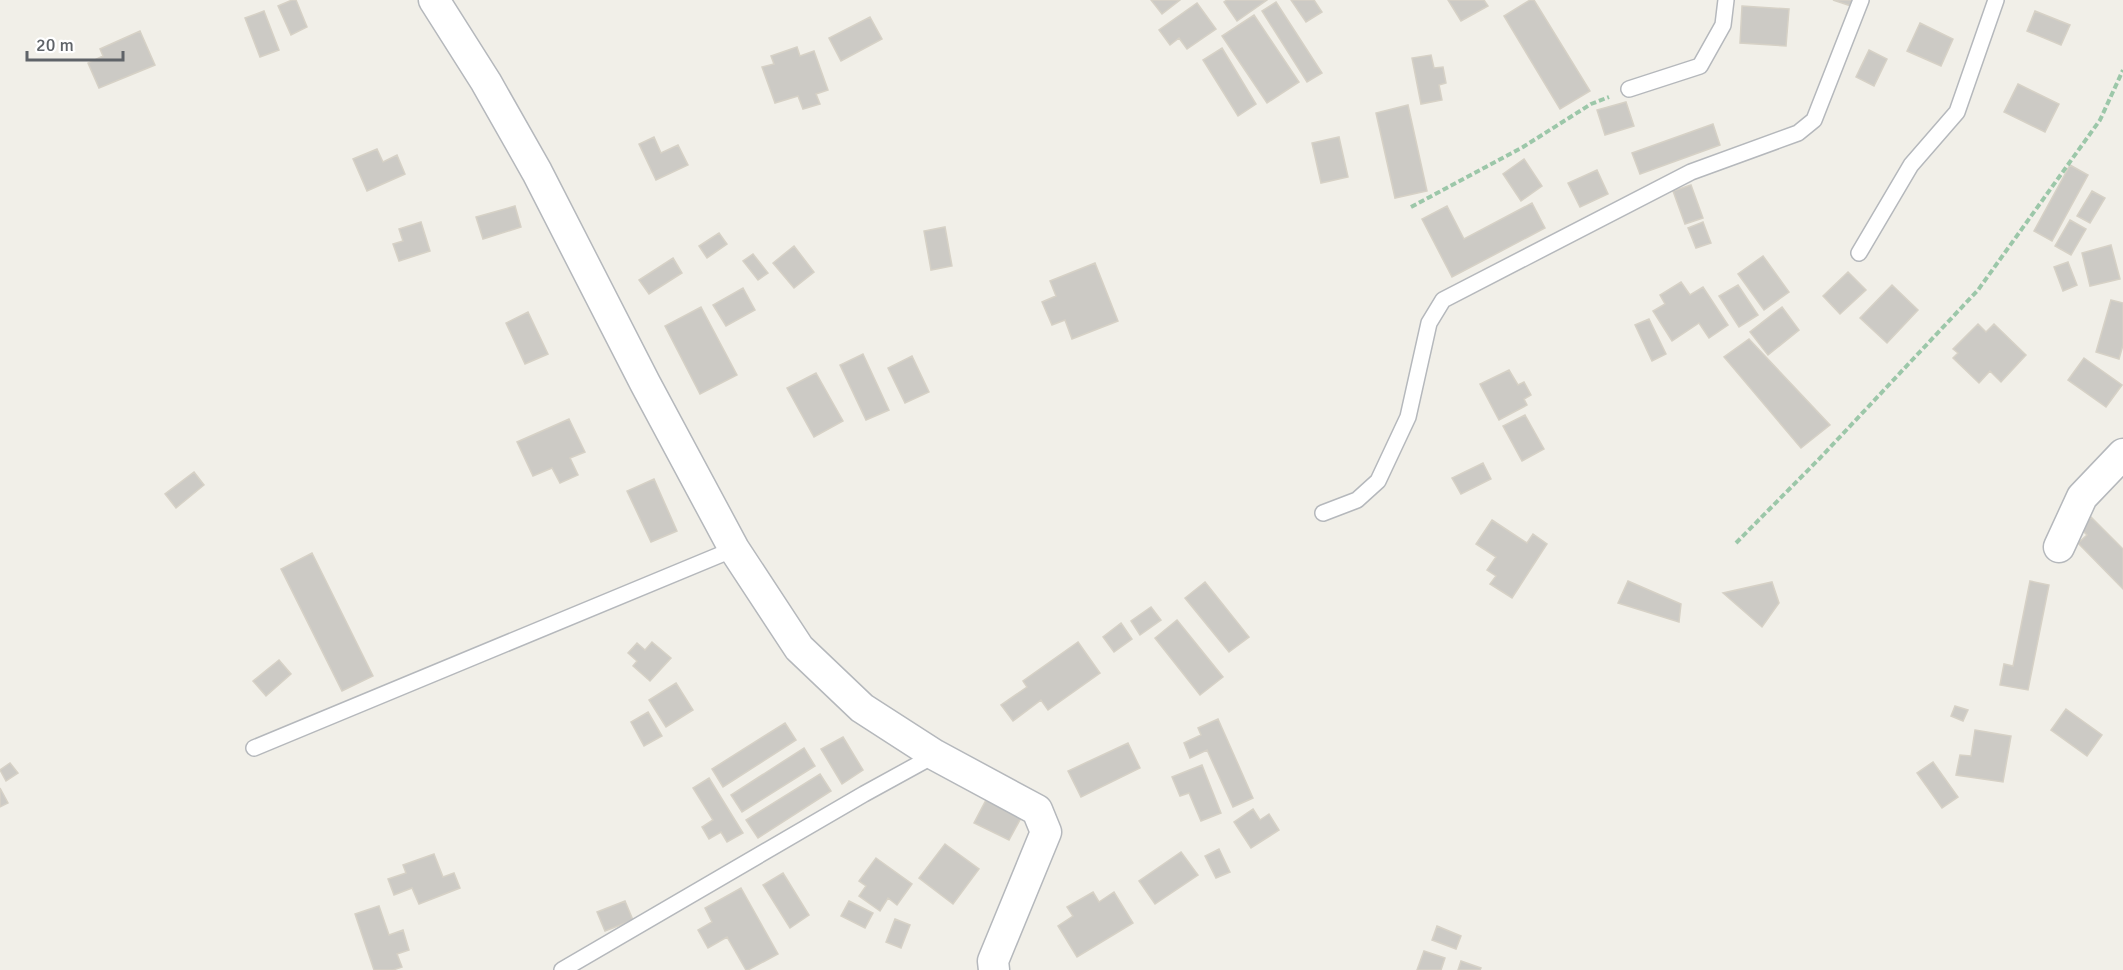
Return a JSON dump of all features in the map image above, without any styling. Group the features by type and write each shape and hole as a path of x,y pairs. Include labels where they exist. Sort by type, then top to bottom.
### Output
{"street":[{"path":"434,0 486,82 537,172 645,383 734,549 799,648 862,708 935,755 1038,810 1046,832 993,961 994,970"},
{"path":"2059,547 2082,496 2123,454"}],"lane":[{"path":"1629,89 1700,66 1723,25 1726,0"},
{"path":"1323,513 1357,500 1378,481 1408,417 1429,323 1443,300 1691,172 1798,133 1814,120 1862,0"},
{"path":"1859,253 1911,165 1957,111 1996,0"},
{"path":"254,748 734,549"},
{"path":"562,970 935,755"}],"path":[{"path":"1736,543 1821,457 1978,290 2100,120 2123,70"},
{"path":"1411,207 1523,147 1591,104 1629,89"}],"building":[{"path":"296,0 307,27 291,35 278,6"},
{"path":"1151,0 1180,0 1162,14"},
{"path":"1227,0 1267,0 1237,21 1224,2"},
{"path":"1291,0 1314,0 1322,12 1306,22"},
{"path":"1448,0 1484,0 1488,6 1461,21"},
{"path":"1530,0 1534,0 1590,91 1560,109 1504,16"},
{"path":"1833,0 1853,0 1851,6"},
{"path":"1276,2 1322,73 1307,82 1262,11"},
{"path":"1197,3 1216,29 1187,49 1179,38 1170,45 1159,30"},
{"path":"1742,6 1789,9 1786,46 1740,43"},
{"path":"264,11 279,50 260,57 245,18"},
{"path":"2035,11 2070,25 2061,45 2027,31"},
{"path":"1254,15 1299,82 1267,103 1222,36"},
{"path":"870,17 882,39 841,61 829,38"},
{"path":"1920,23 1953,39 1941,66 1907,51"},
{"path":"140,31 155,65 99,88 88,63 103,56 100,49"},
{"path":"797,47 800,56 814,51 828,90 816,94 820,104 803,109 798,96 775,103 762,67 774,64 771,56"},
{"path":"1222,48 1256,104 1238,116 1203,60"},
{"path":"1869,50 1887,59 1874,86 1856,77"},
{"path":"1431,55 1434,68 1443,67 1446,83 1439,85 1442,100 1421,104 1412,58"},
{"path":"2018,84 2059,104 2045,132 2004,112"},
{"path":"1626,102 1634,126 1605,135 1597,110"},
{"path":"1408,105 1427,191 1395,198 1376,113"},
{"path":"1713,124 1720,145 1640,174 1632,153"},
{"path":"654,137 661,153 678,145 688,165 656,180 639,144"},
{"path":"1339,137 1348,177 1321,183 1312,143"},
{"path":"377,149 383,162 397,155 405,174 367,191 353,159"},
{"path":"1524,159 1542,186 1521,201 1503,174"},
{"path":"2070,165 2088,175 2052,241 2034,231"},
{"path":"1597,170 1608,194 1580,207 1568,183"},
{"path":"1691,185 1703,218 1685,224 1673,191"},
{"path":"2092,191 2105,198 2090,223 2077,216"},
{"path":"1532,203 1545,228 1452,277 1422,219 1447,206 1464,239"},
{"path":"515,206 521,227 483,239 476,217"},
{"path":"2070,220 2086,229 2071,255 2055,246"},
{"path":"421,222 430,251 399,261 393,244 403,241 399,229"},
{"path":"1703,222 1711,243 1696,248 1688,228"},
{"path":"945,227 952,266 931,270 924,231"},
{"path":"719,233 727,244 707,258 699,246"},
{"path":"2111,245 2120,279 2090,286 2082,253"},
{"path":"794,246 814,272 794,288 773,263"},
{"path":"753,254 768,273 758,280 743,261"},
{"path":"1763,256 1789,292 1764,310 1738,274"},
{"path":"673,258 682,273 649,294 639,280"},
{"path":"2068,262 2077,285 2063,291 2054,267"},
{"path":"1095,263 1118,321 1072,339 1065,320 1052,325 1042,302 1056,296 1050,281"},
{"path":"1848,272 1866,290 1840,314 1823,296"},
{"path":"1681,282 1690,295 1703,287 1728,325 1709,338 1699,323 1672,341 1653,311 1665,304 1660,295"},
{"path":"1738,285 1758,315 1739,327 1719,296"},
{"path":"1892,285 1918,310 1887,343 1860,318"},
{"path":"743,288 755,310 726,326 713,305"},
{"path":"2111,300 2123,303 2123,345 2119,359 2096,352"},
{"path":"701,307 737,375 700,394 665,326"},
{"path":"1782,307 1799,330 1768,355 1750,332"},
{"path":"528,312 548,354 525,364 506,323"},
{"path":"1649,319 1666,354 1652,361 1635,325"},
{"path":"1978,324 1986,332 1994,324 2026,355 2001,382 1990,371 1979,383 1953,358 1958,353 1953,349"},
{"path":"1749,339 1830,425 1801,448 1724,357"},
{"path":"863,354 889,410 866,420 840,365"},
{"path":"912,356 929,392 905,403 888,368"},
{"path":"2084,358 2122,385 2106,407 2068,380"},
{"path":"1509,370 1518,385 1524,382 1531,395 1524,399 1527,405 1499,420 1480,384"},
{"path":"816,373 843,421 814,437 787,388"},
{"path":"1525,415 1544,449 1522,461 1503,426"},
{"path":"569,419 585,452 570,458 578,475 560,483 552,468 533,476 517,442"},
{"path":"1483,463 1491,479 1461,494 1452,478"},
{"path":"194,472 204,485 176,508 165,494"},
{"path":"654,479 677,531 651,542 627,491"},
{"path":"2091,517 2123,549 2123,589 2078,543 2087,535 2080,528"},
{"path":"1492,520 1527,543 1533,534 1547,544 1512,598 1490,584 1496,576 1487,570 1496,557 1476,544"},
{"path":"312,553 373,676 342,691 281,569"},
{"path":"1628,581 1681,604 1679,622 1618,603"},
{"path":"2030,581 2049,585 2028,690 2000,685 2004,664 2013,666"},
{"path":"1205,582 1249,637 1229,652 1185,598"},
{"path":"1772,582 1779,603 1762,627 1723,593"},
{"path":"1151,607 1161,620 1140,635 1131,621"},
{"path":"1177,620 1223,677 1200,695 1155,638"},
{"path":"1121,623 1132,639 1114,652 1103,637"},
{"path":"652,642 671,658 650,681 633,666 637,661 628,653 637,643 645,650"},
{"path":"1078,642 1100,673 1048,710 1041,700 1013,721 1001,705 1027,687 1023,681"},
{"path":"279,660 291,674 266,696 253,681"},
{"path":"676,683 693,710 666,727 649,700"},
{"path":"1955,706 1968,710 1963,721 1951,716"},
{"path":"2066,709 2102,735 2087,756 2051,730"},
{"path":"648,712 662,736 644,746 631,722"},
{"path":"1218,719 1253,798 1233,807 1207,750 1190,758 1184,743 1201,735 1198,728"},
{"path":"785,723 796,740 723,787 712,769"},
{"path":"1975,730 2011,736 2003,782 1956,775 1960,755 1971,756"},
{"path":"843,737 863,770 842,784 821,749"},
{"path":"1128,743 1140,768 1081,797 1068,771"},
{"path":"804,748 815,766 742,812 731,795"},
{"path":"1933,762 1958,797 1942,808 1917,773"},
{"path":"10,763 18,773 6,781 0,770"},
{"path":"1202,765 1221,813 1201,821 1189,793 1180,796 1172,777"},
{"path":"820,774 831,791 758,838 746,820"},
{"path":"709,778 743,833 727,842 721,832 709,839 702,827 713,820 693,788"},
{"path":"0,788 8,803 0,807"},
{"path":"986,800 1021,818 1009,840 974,823"},
{"path":"1253,809 1260,820 1269,814 1279,830 1251,848 1234,822"},
{"path":"945,844 979,869 953,904 919,878"},
{"path":"1219,849 1230,872 1216,878 1205,856"},
{"path":"1181,852 1198,875 1155,904 1139,881"},
{"path":"434,854 443,877 454,873 460,888 419,904 412,888 394,895 388,879 406,873 403,865"},
{"path":"876,858 912,884 897,905 888,898 880,911 859,896 866,886 859,881"},
{"path":"783,873 809,915 790,928 763,885"},
{"path":"741,888 778,954 748,970 727,937 708,948 698,930 712,922 705,908"},
{"path":"1093,892 1099,902 1114,892 1133,923 1077,957 1058,926 1073,916 1067,907"},
{"path":"625,901 633,920 605,931 597,912"},
{"path":"849,901 873,913 865,928 841,916"},
{"path":"379,906 389,935 403,930 409,950 397,954 402,967 393,970 374,970 355,914"},
{"path":"895,919 910,925 901,948 886,942"},
{"path":"1437,926 1461,936 1456,949 1432,940"},
{"path":"1424,951 1445,958 1441,970 1417,970"},
{"path":"1461,961 1481,968 1480,970 1458,970"}]}
